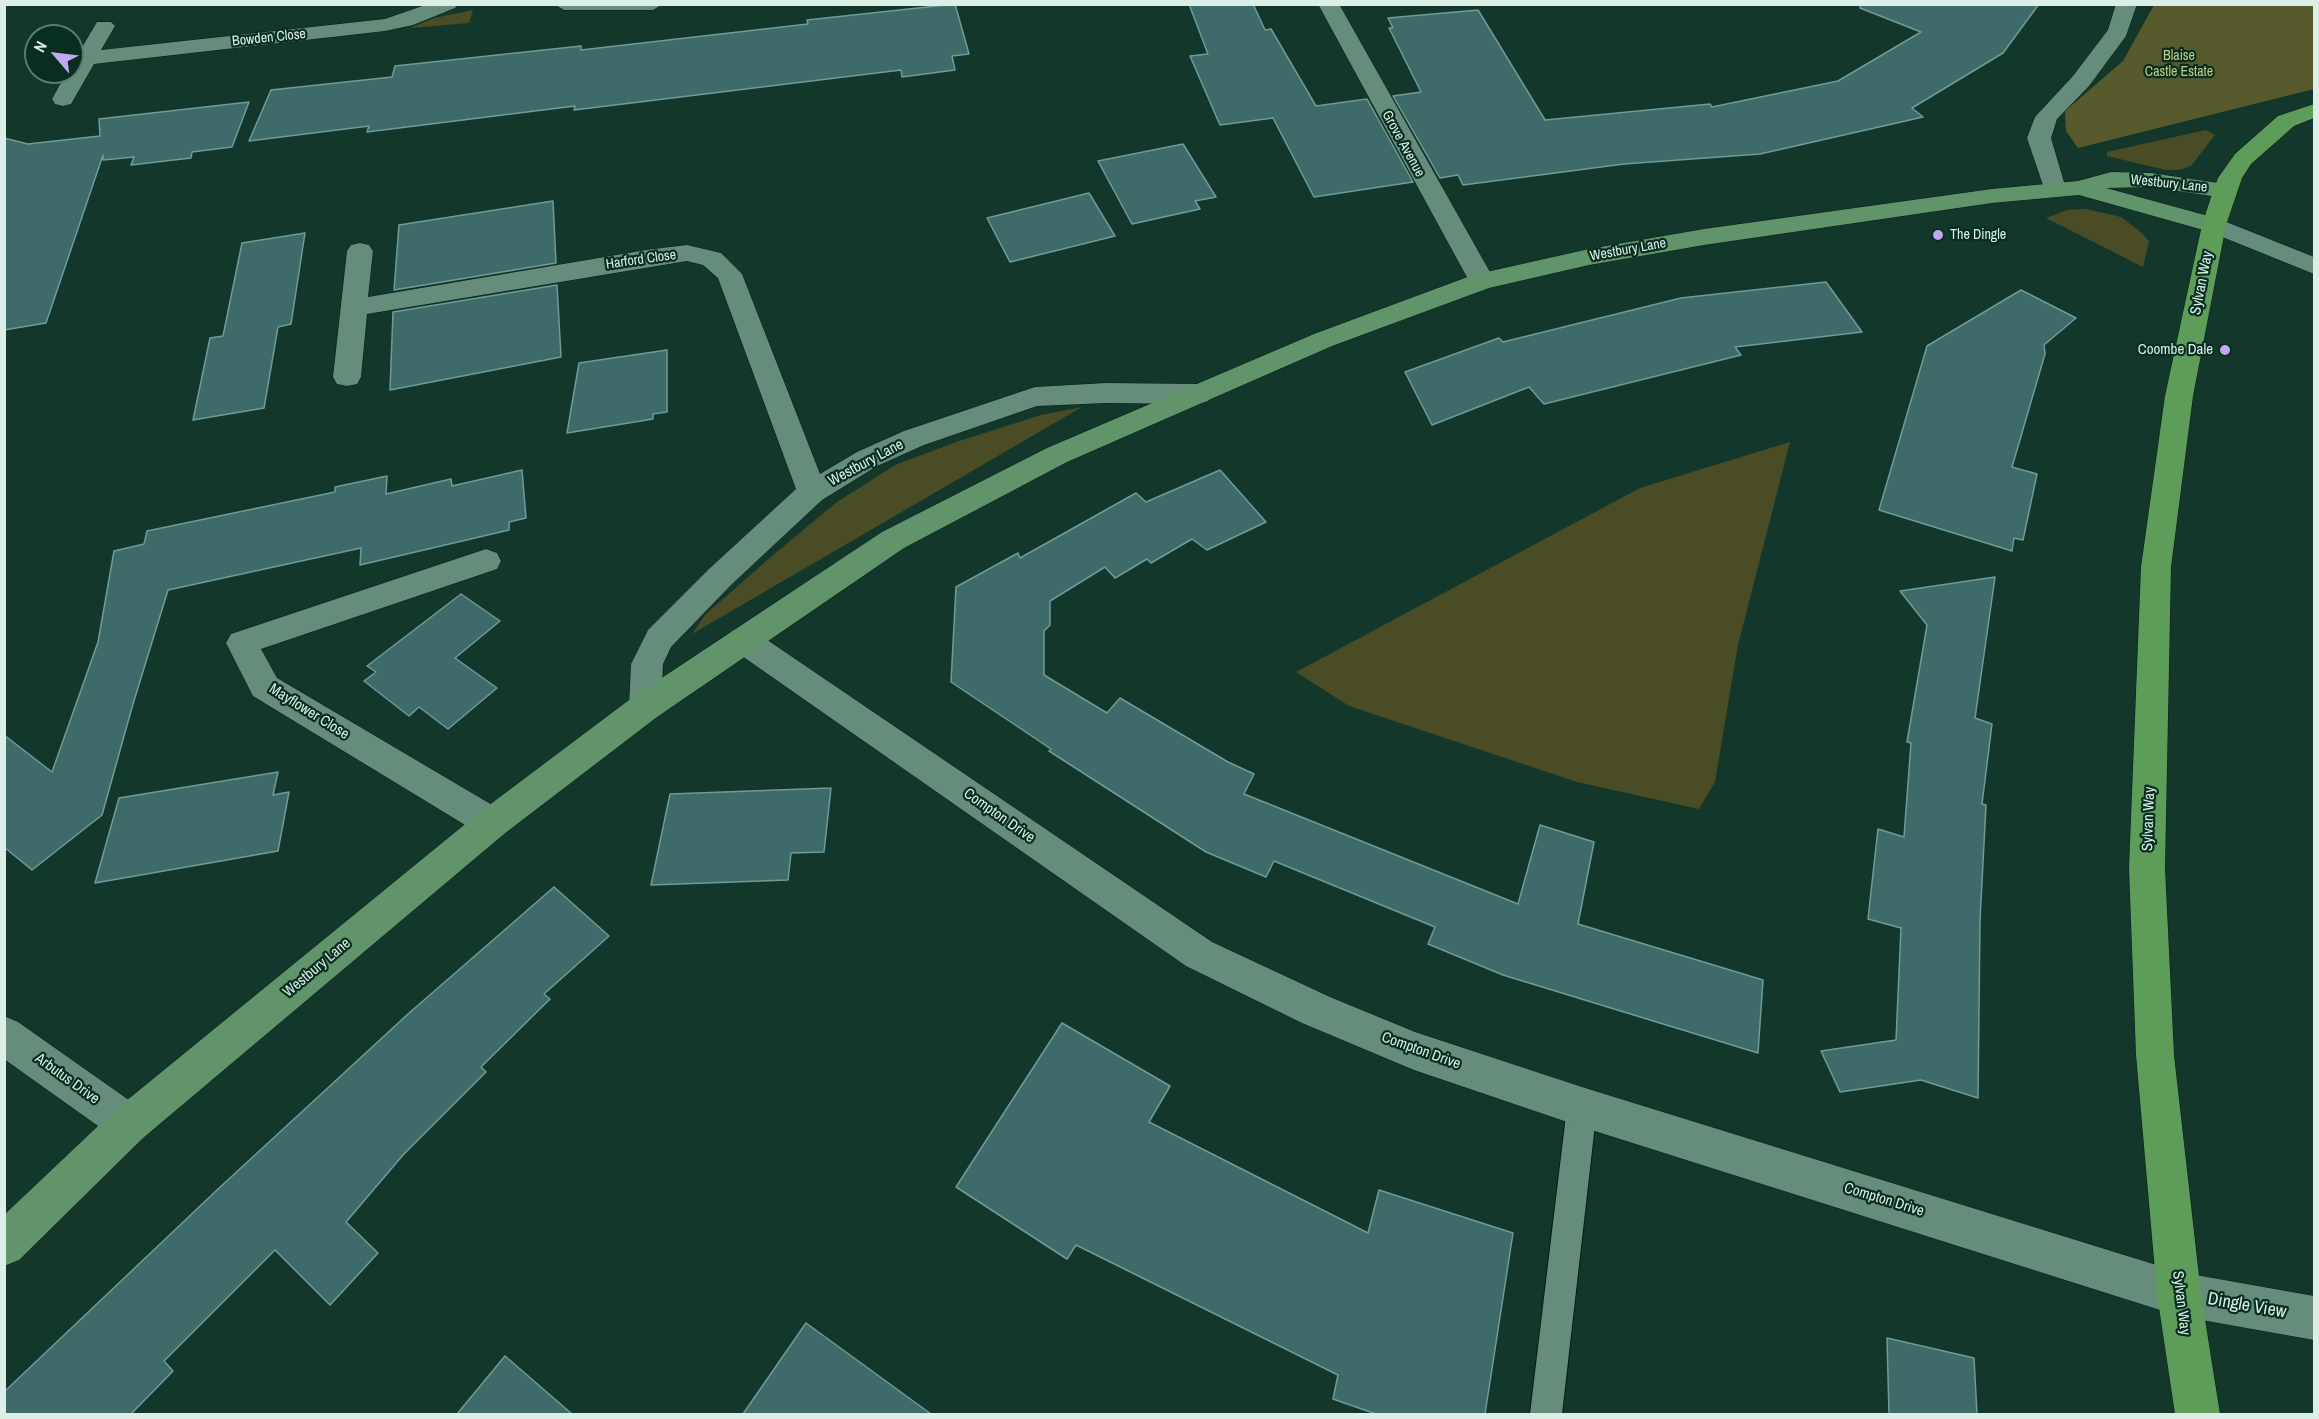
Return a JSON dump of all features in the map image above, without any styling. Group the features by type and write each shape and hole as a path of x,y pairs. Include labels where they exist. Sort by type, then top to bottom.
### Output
{"main road":[{"name":"Sylvan Way","path":"2197,1414 2179,1294 2155,1056 2147,868 2156,567 2180,396 2214,225 2225,191 2230,178 2243,159 2286,121 2314,111"}],"street":[{"name":"Bowden Close","path":"86,58 385,25 406,21 448,4"},
{"path":"564,4 653,4"},
{"name":"Grove Avenue","path":"1328,4 1482,281"},
{"path":"2066,188 2038,138 2046,117 2081,81 2118,31 2127,4"},
{"path":"63,99 104,26"},
{"name":"Westbury Lane","path":"4,1245 129,1124 492,823 645,707 893,540 1057,455 1323,340 1482,281 1588,257 1704,237 2066,188 2111,179 2142,179 2225,191"},
{"name":"Westbury Lane","path":"2066,188 2214,225"},
{"path":"2214,225 2314,266"},
{"path":"346,377 360,251"},
{"name":"Harford Close","path":"353,308 646,258 687,253 712,259 729,274 812,492"},
{"name":"Westbury Lane","path":"645,707 647,664 659,639 720,577 812,492 867,459 914,438 1035,398 1106,393 1198,394"},
{"name":"Mayflower Close","path":"486,561 242,643 265,687 492,823"},
{"name":"Compton Drive","path":"743,640 1199,954 1316,1010 1414,1051 1582,1107 2179,1294"},
{"name":"Arbutus Drive","path":"4,1035 129,1124"},
{"name":"Dingle View","path":"2179,1294 2314,1318"}],"lane":[{"path":"1546,1414 1582,1107"}],"green space":[{"name":"Blaise Castle Estate","path":"2154,5 2314,5 2314,89 2078,148 2066,131 2065,111 2123,61"},
{"path":"473,10 469,23 410,28 434,18"},
{"path":"2206,130 2215,135 2191,166 2179,170 2166,170 2107,156 2107,152"},
{"path":"2086,209 2121,217 2142,233 2149,241 2143,267 2046,218 2067,210"},
{"path":"1082,407 692,634 706,614 773,555 837,502 895,465 959,441 1041,415"},
{"path":"1790,442 1738,645 1715,782 1699,809 1577,782 1349,706 1296,672 1640,488"}],"building":[{"path":"955,4 969,54 952,56 955,70 902,77 901,70 574,110 575,106 367,132 369,126 249,141 271,90 392,77 395,66 581,46 581,50 808,24 807,20"},
{"path":"1189,4 1253,4 1265,30 1271,29 1316,106 1367,99 1413,182 1314,197 1273,118 1220,125 1190,56 1208,54"},
{"path":"1861,4 2039,4 2003,53 1912,108 1923,117 1760,154 1624,164 1463,185 1458,175 1440,178 1393,96 1421,92 1389,28 1393,28 1388,18 1478,10 1545,120 1710,104 1712,107 1838,81 1921,32 1860,8"},
{"path":"249,102 232,147 192,152 191,158 131,165 134,157 103,160 103,155 46,323 4,330 4,138 28,144 100,136 99,119"},
{"path":"1183,144 1216,197 1195,201 1200,209 1132,224 1098,161"},
{"path":"1089,193 1115,236 1010,262 987,218"},
{"path":"553,201 556,263 394,290 399,225"},
{"path":"305,233 291,324 278,327 264,408 193,420 210,338 223,336 242,243"},
{"path":"1826,282 1862,332 1735,347 1741,355 1544,404 1529,387 1432,425 1405,372 1499,338 1503,342 1681,298"},
{"path":"557,285 561,357 390,390 393,312"},
{"path":"2021,290 2076,318 2044,345 2045,354 2012,467 2037,474 2023,540 2014,538 2012,551 1879,510 1927,346"},
{"path":"667,350 667,412 653,414 653,419 567,433 579,363"},
{"path":"522,470 526,518 509,522 509,530 360,565 361,548 168,590 102,815 32,870 4,847 4,735 52,772 98,642 114,551 144,544 147,531 335,492 335,487 387,476 386,494 451,479 452,486"},
{"path":"1220,470 1266,522 1207,550 1192,539 1151,563 1147,559 1115,578 1105,567 1050,601 1050,625 1044,631 1044,675 1107,713 1120,698 1228,762 1254,774 1244,794 1518,904 1540,825 1594,842 1578,924 1763,980 1758,1053 1503,975 1428,944 1435,927 1274,861 1266,877 1206,852 1049,751 1051,749 951,682 956,587 1018,553 1020,558 1136,493 1146,502"},
{"path":"1995,577 1975,718 1992,724 1982,804 1986,805 1980,920 1978,1098 1921,1080 1840,1092 1821,1051 1896,1040 1901,928 1868,919 1878,829 1904,837 1911,743 1907,742 1927,625 1900,591"},
{"path":"461,594 500,621 455,658 497,688 448,729 419,707 409,716 364,681 376,672 367,666"},
{"path":"278,772 273,795 289,792 278,851 95,883 119,798"},
{"path":"831,788 824,852 791,853 788,880 651,885 670,794"},
{"path":"554,887 609,936 544,994 550,999 481,1067 486,1072 403,1155 346,1222 378,1253 330,1305 275,1250 164,1361 173,1371 131,1414 4,1414 4,1392 217,1190 408,1014"},
{"path":"1062,1023 1170,1086 1149,1122 1368,1233 1379,1190 1513,1233 1485,1414 1376,1414 1333,1399 1338,1375 1076,1245 1067,1259 956,1187"},
{"path":"806,1323 931,1414 743,1414"},
{"path":"1887,1338 1974,1358 1977,1414 1889,1414"},
{"path":"505,1356 572,1414 457,1414"}],"place":[{"name":"The Dingle","path":"1938,235"},
{"name":"Coombe Dale","path":"2225,350"}]}
